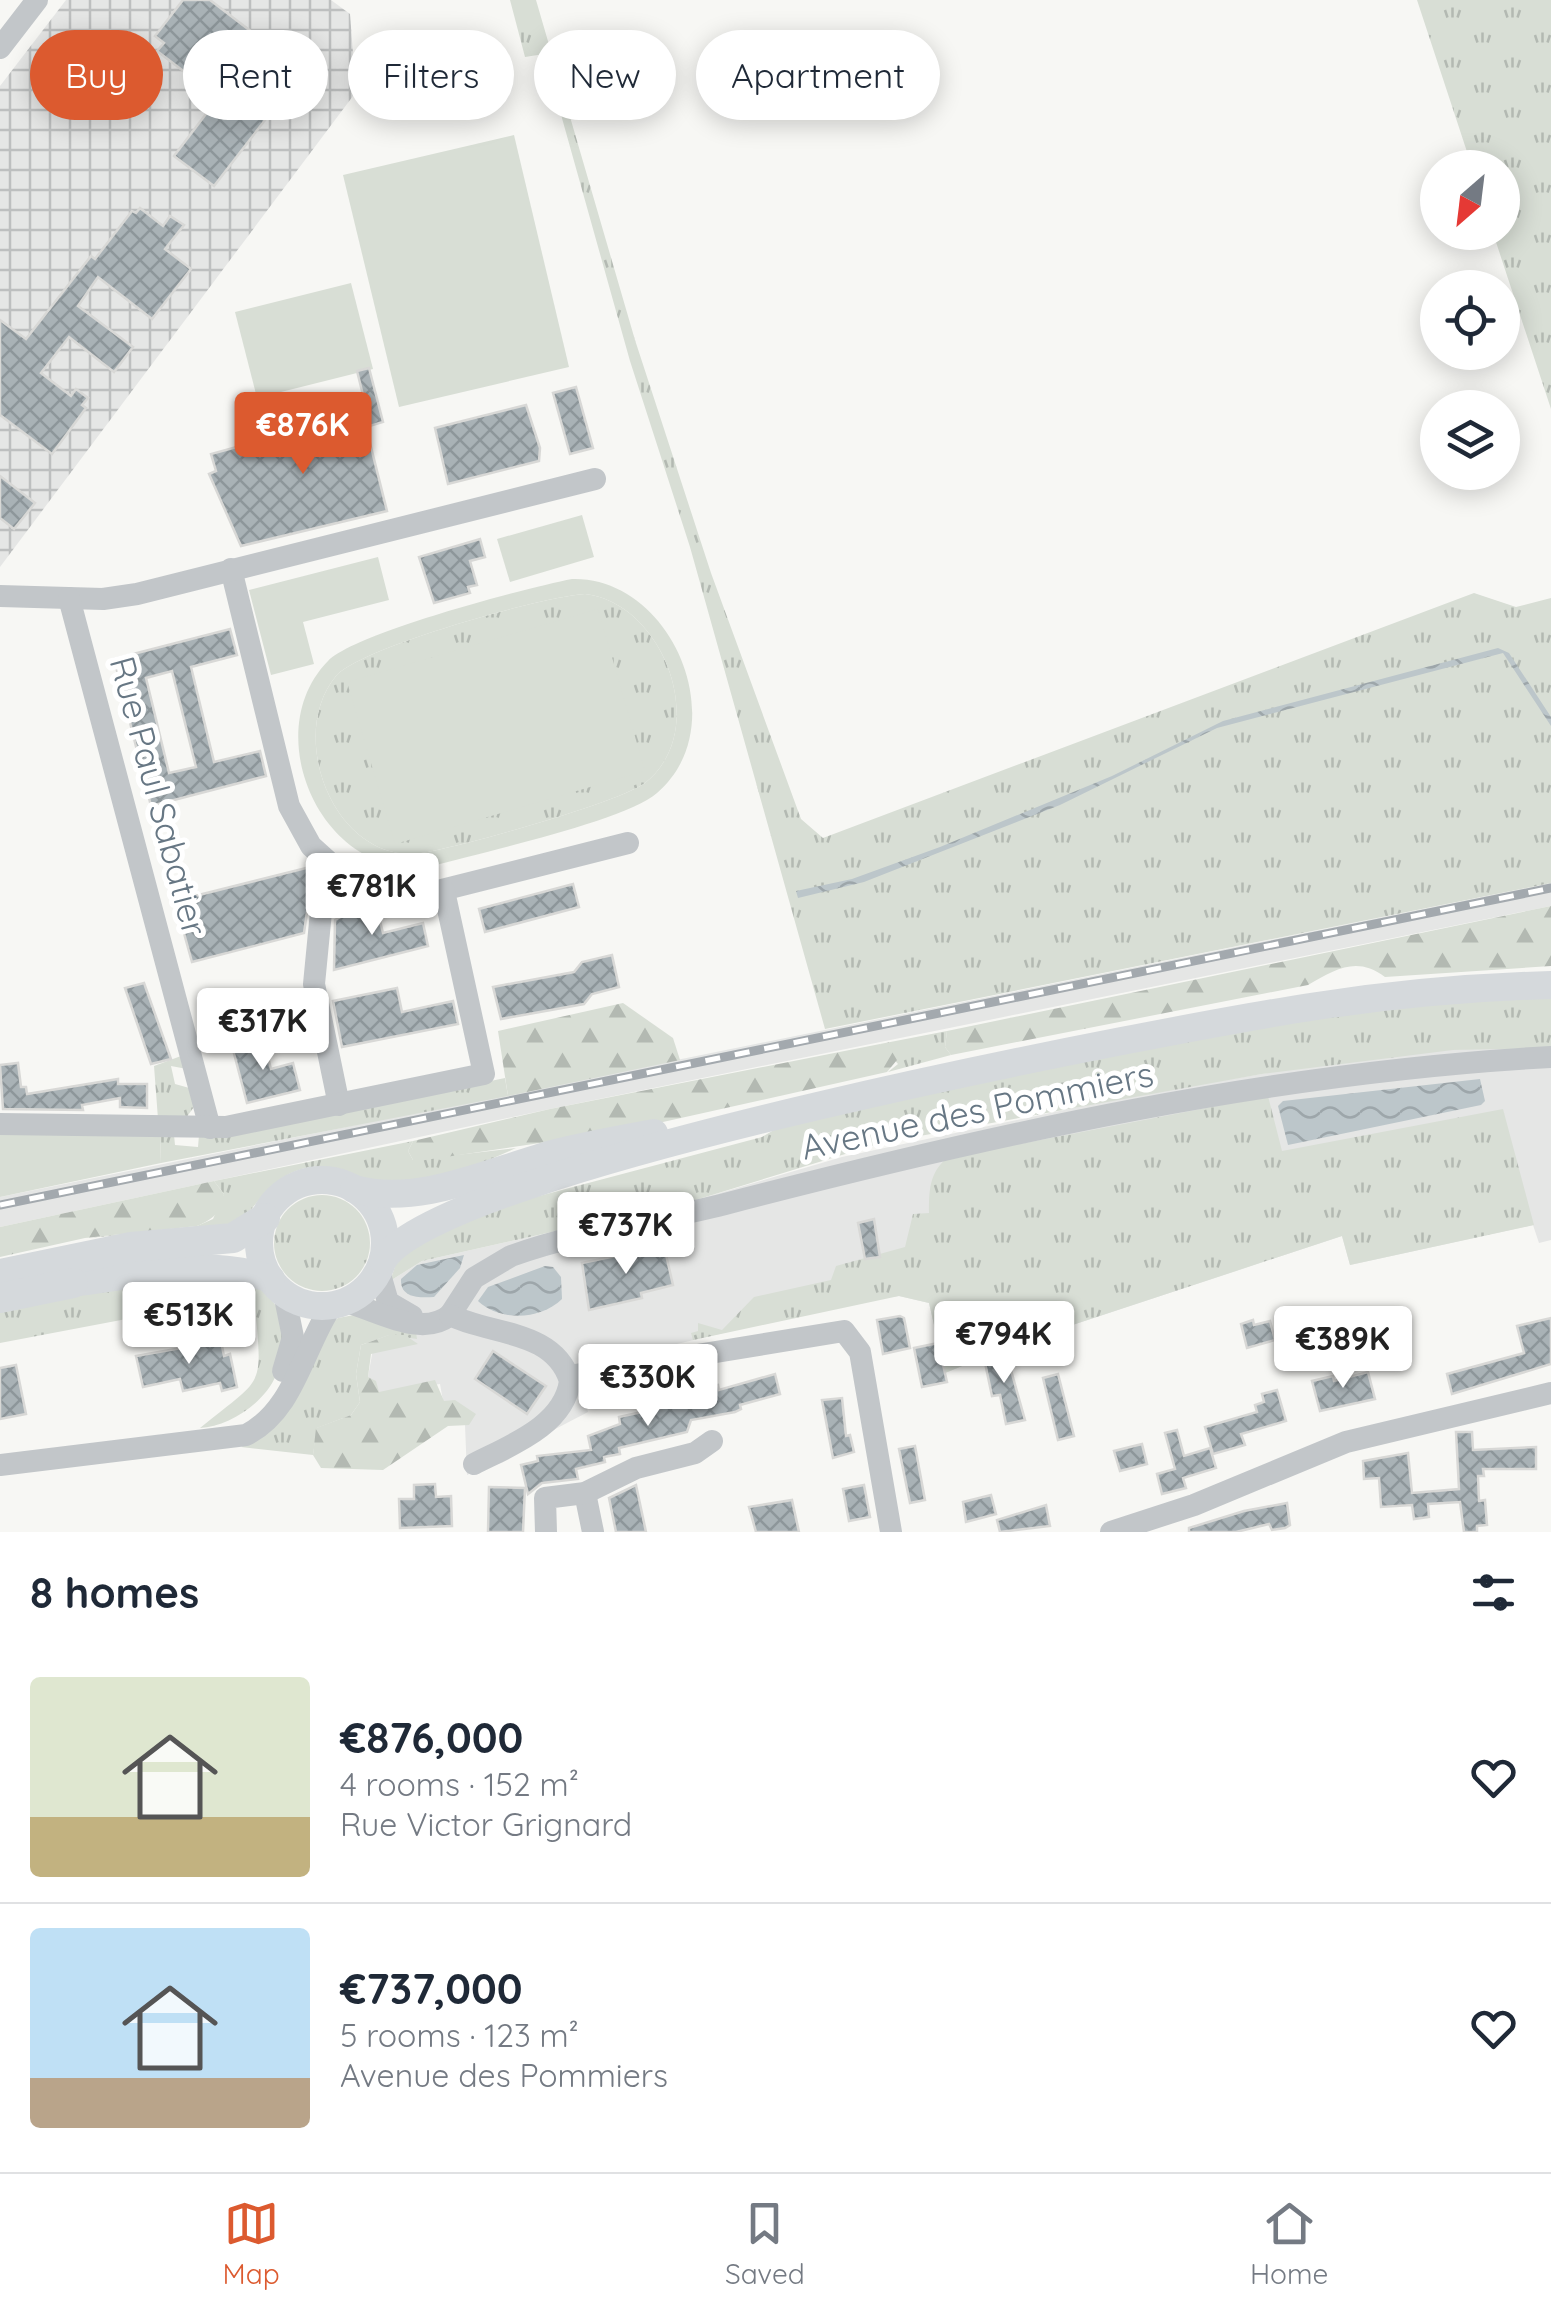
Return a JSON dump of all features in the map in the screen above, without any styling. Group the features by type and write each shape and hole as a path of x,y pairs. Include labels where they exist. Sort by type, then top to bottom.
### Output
{"highway":[{"path":"0,1274 131,1247 233,1238 265,1218"},
{"path":"0,1298 73,1283"}],"main road":[{"path":"277,1286 260,1249 265,1218 278,1198 299,1185 331,1181 379,1195 415,1193 586,1146 789,1112 1220,1022 1388,997 1551,984"},
{"path":"73,1283 202,1269 246,1272 306,1304 339,1304 365,1290 402,1238 439,1218 575,1172 789,1112"},
{"path":"354,1189 380,1220 381,1266"}],"street":[{"path":"0,48 36,0"},
{"path":"0,596 125,596 594,480"},
{"path":"231,569 293,816 324,861 361,884 403,895 444,891 628,844"},
{"name":"Rue Paul Sabatier","path":"69,598 210,1128"},
{"path":"339,1105 314,964 321,912 361,884"},
{"path":"0,1124 210,1128 484,1074 444,891"},
{"name":"Avenue des Pommiers","path":"440,1318 474,1278 511,1256 816,1177 1234,1094 1370,1073 1551,1057"},
{"path":"381,1266 380,1286 393,1308 479,1328 503,1329 552,1356 568,1376 567,1394 545,1423 474,1464"},
{"path":"210,1440 250,1415 277,1384 294,1337 277,1286"},
{"path":"0,1465 246,1435 276,1411 339,1304 389,1319 440,1318"},
{"path":"568,1376 708,1356 831,1330 849,1334 862,1361 890,1532"},
{"path":"1111,1532 1194,1505 1346,1442 1551,1393"},
{"path":"546,1532 545,1498 585,1493 636,1468 695,1453 712,1440"},
{"path":"585,1493 593,1532"}],"shaded area":[{"path":"66,0 331,0 350,14 348,103 0,567 0,86 30,47 30,120 163,120 163,30 43,30"},
{"path":"1551,883 1551,906 550,1109 0,1227 0,1197"},
{"path":"1551,1044 1551,1240 1539,1243 1533,1225 1350,1265 1342,1236 1021,1342 945,1373 929,1303 899,1296 858,1301 576,1368 588,1412 467,1475 465,1425 469,1425 443,1401 440,1384 379,1393 368,1377 383,1293 390,1281 422,1261 699,1199 842,1157 1130,1096 1380,1054"}],"green space":[{"path":"510,0 536,0 545,30 534,30 534,56 525,57"},
{"path":"1417,0 1551,0 1551,409 1520,315 1520,270 1505,270 1499,250 1520,250 1520,150 1466,150"},
{"path":"562,120 571,120 635,340 711,573 801,819 823,838 1474,593 1516,607 1551,598 1551,883 825,1029 690,547 630,361"},
{"path":"514,135 569,367 399,407 343,175"},
{"path":"351,283 373,369 257,398 235,312"},
{"path":"582,515 594,557 510,582 497,539"},
{"path":"378,557 389,600 303,622 314,664 271,675 249,590"},
{"path":"572,579 607,585 638,602 663,627 681,659 691,695 691,730 680,764 657,793 615,814 551,835 433,866 394,866 360,852 333,829 313,798 301,763 299,726 307,692 328,661 344,650 405,625","holes":["585,594 613,603 637,620 656,644 670,672 676,702 675,732 665,760 645,783 538,823 421,853 391,851 365,839 343,818 328,792 318,762 316,731 322,702 336,676 414,638 494,613"]},
{"path":"585,594 613,603 637,620 656,644 670,672 676,702 675,732 665,760 645,783 538,823 421,853 391,851 365,839 343,818 328,792 318,762 316,731 322,702 336,676 414,638 494,613"},
{"path":"598,609 645,771 395,844 347,682"},
{"path":"1551,906 1551,966 1385,977 1365,967 1346,967 1308,985 951,1055 945,1047 947,1031"},
{"path":"1551,995 1551,1048 1453,1050 1262,1074 881,1143 699,1199 422,1261 390,1281 400,1252 486,1210 762,1137 779,1127 1162,1042 1356,1012"},
{"path":"623,1003 673,1038 680,1060 508,1096 498,1031"},
{"path":"947,1031 945,1047 951,1055 888,1072 898,1064 880,1044"},
{"path":"880,1044 902,1054 887,1072 627,1130 425,1160 413,1160 408,1151 413,1141 550,1109"},
{"path":"181,1056 187,1069 171,1066 175,1084 193,1089 196,1104 186,1118 158,1119 154,1066"},
{"path":"505,1078 508,1096 161,1163 160,1136 174,1135 175,1145 198,1147 199,1135 239,1133"},
{"path":"1268,1096 1282,1151 1503,1109 1534,1225 1350,1265 1342,1236 1021,1342 945,1373 929,1303 899,1296 693,1340 691,1333 698,1331 698,1323 722,1330 754,1297 831,1280 836,1266 905,1247 913,1214 929,1213 933,1176 947,1158"},
{"path":"0,1132 160,1136 161,1163 0,1197"},
{"path":"413,1141 408,1151 413,1160 516,1148 451,1174 383,1188 331,1169 305,1168 273,1185 233,1227 85,1238 197,1226 213,1219 224,1194 214,1181"},
{"path":"214,1181 224,1194 221,1206 212,1218 197,1226 85,1238 0,1257 0,1227"},
{"path":"322,1195 340,1199 356,1209 366,1225 370,1243 366,1261 356,1277 340,1287 322,1291 304,1287 288,1277 278,1261 274,1243 278,1225 288,1209 304,1199"},
{"path":"213,1274 263,1289 287,1320 280,1362 271,1385 244,1412 211,1427 200,1428 247,1389 258,1368 255,1307 237,1298 0,1343 0,1311 157,1277"},
{"path":"354,1315 416,1332 417,1339 389,1335 361,1345 356,1374 360,1402 351,1415 317,1428 313,1455 241,1447 263,1435 324,1328 338,1318"},
{"path":"389,1335 405,1335 418,1344 371,1354 368,1377 376,1381 379,1392 435,1380 444,1401 455,1400 476,1414 469,1425 448,1426 383,1470 321,1468 313,1455 316,1428 351,1415 360,1402 356,1374 361,1345"}],"water":[{"path":"1498,648 1509,653 1551,717 1551,726 1503,653 1217,728 1060,805 864,882 798,898 796,891 852,879 940,847 1112,776 1223,721"},
{"path":"1480,1079 1485,1101 1481,1105 1288,1145 1278,1106 1283,1101"},
{"path":"464,1255 460,1268 434,1297 417,1297 404,1290 401,1279 417,1265"},
{"path":"545,1266 553,1267 561,1277 562,1299 553,1306 520,1316 498,1312 478,1301 488,1287"}],"building":[{"path":"183,0 210,0 249,30 183,30 183,71 163,56 163,30 160,30"},
{"path":"201,120 265,120 214,186 174,156"},
{"path":"140,208 163,226 170,216 184,225 165,249 191,269 152,319 98,277 78,306 133,347 114,372 69,337 41,373 71,396 76,389 88,398 82,405 86,408 52,454 0,415 0,320 26,339 91,256 95,259 132,211 136,213"},
{"path":"369,368 383,422 366,427 387,511 241,546 209,474 216,471 211,454 367,411 357,371"},
{"path":"576,387 593,448 570,454 553,393"},
{"path":"526,405 540,448 539,461 448,484 435,428"},
{"path":"0,476 35,503 14,529 0,518"},
{"path":"480,539 485,557 470,561 477,585 468,587 470,593 434,603 419,557"},
{"path":"230,629 237,655 191,667 214,762 260,751 266,776 151,806 114,659","holes":["172,671 196,767 169,773 146,678"]},
{"path":"310,867 317,896 308,905 304,933 192,962 175,901"},
{"path":"573,884 579,907 485,932 479,909"},
{"path":"368,902 376,905 383,933 423,923 428,946 334,970 335,920"},
{"path":"612,955 619,987 592,994 584,1004 501,1019 493,987 574,972 582,962"},
{"path":"144,983 171,1059 151,1064 125,988"},
{"path":"397,988 402,1012 453,1001 458,1024 342,1047 333,1001"},
{"path":"263,1038 271,1069 293,1063 300,1090 247,1103 232,1046"},
{"path":"18,1063 21,1087 26,1087 27,1094 118,1079 118,1084 147,1084 147,1108 120,1107 120,1098 82,1105 83,1110 3,1109 0,1065"},
{"path":"874,1219 880,1257 865,1259 858,1223"},
{"path":"664,1246 673,1285 641,1293 642,1298 589,1310 582,1263"},
{"path":"904,1318 910,1348 883,1354 877,1320"},
{"path":"1551,1318 1551,1364 1452,1394 1447,1374 1524,1353 1517,1326"},
{"path":"1253,1320 1254,1325 1270,1321 1275,1340 1247,1348 1241,1324"},
{"path":"221,1341 224,1356 230,1354 237,1387 222,1391 220,1383 183,1391 180,1379 143,1387 136,1356"},
{"path":"938,1343 947,1382 922,1387 914,1348"},
{"path":"1005,1349 1025,1420 1006,1424 1000,1395 992,1396 984,1358"},
{"path":"493,1351 546,1386 527,1414 475,1379"},
{"path":"16,1365 26,1414 0,1419 0,1368"},
{"path":"1368,1372 1375,1399 1320,1411 1312,1381 1333,1376 1334,1381"},
{"path":"775,1374 780,1394 740,1405 741,1409 735,1412 691,1420 687,1432 619,1448 620,1454 604,1457 605,1462 576,1469 578,1479 542,1483 528,1494 521,1465 538,1461 537,1456 591,1450 588,1436 620,1424 619,1417 687,1402 684,1392 718,1385 719,1390"},
{"path":"1058,1374 1074,1436 1058,1440 1043,1378"},
{"path":"1277,1390 1286,1421 1241,1434 1245,1445 1213,1454 1205,1427 1257,1412 1255,1405 1264,1402 1262,1394"},
{"path":"842,1398 846,1436 850,1435 854,1452 833,1458 822,1400"},
{"path":"1177,1430 1184,1456 1210,1448 1216,1468 1183,1478 1186,1488 1162,1494 1157,1474 1175,1469 1165,1433"},
{"path":"1456,1432 1472,1432 1473,1450 1536,1447 1536,1469 1483,1469 1484,1476 1478,1476 1479,1501 1485,1500 1487,1525 1477,1526 1477,1532 1464,1532 1460,1502 1428,1504 1429,1517 1414,1519 1412,1505 1381,1507 1379,1478 1364,1479 1363,1461 1408,1453 1412,1493 1459,1489"},
{"path":"1142,1444 1147,1464 1120,1471 1114,1451"},
{"path":"915,1446 925,1500 910,1503 899,1449"},
{"path":"435,1484 436,1497 451,1496 452,1526 400,1528 399,1499 414,1499 414,1485"},
{"path":"636,1485 646,1532 616,1532 609,1498"},
{"path":"864,1485 870,1517 849,1521 843,1489"},
{"path":"489,1487 525,1488 523,1532 488,1532"},
{"path":"991,1495 996,1514 966,1522 963,1502"},
{"path":"792,1500 799,1532 756,1532 749,1507"},
{"path":"1287,1503 1290,1525 1285,1528 1272,1530 1269,1524 1236,1532 1189,1532 1189,1528 1244,1511"},
{"path":"1046,1505 1050,1526 1000,1532 997,1520"}],"railway":[{"path":"0,1205 1551,888"}]}
